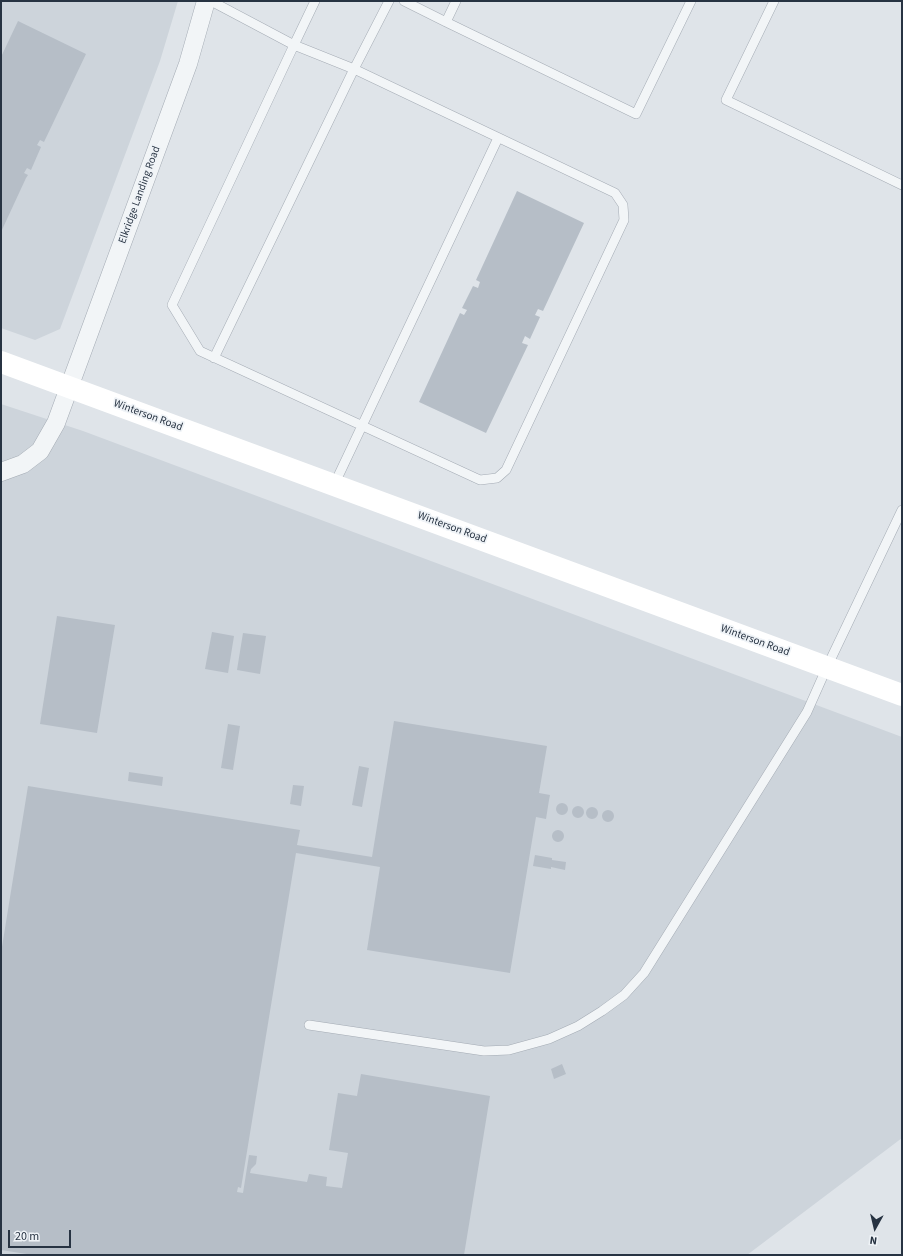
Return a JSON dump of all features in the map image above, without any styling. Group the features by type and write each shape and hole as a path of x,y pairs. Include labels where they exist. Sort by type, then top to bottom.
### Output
{"street":[{"name":"Elkridge Landing Road","path":"1,472 23,464 40,451 56,423 188,64 206,1"},
{"name":"Winterson Road","path":"1,362 902,695"}],"lane":[{"path":"211,1 294,45 354,69 615,193 623,205 624,220 513,456 506,470 497,478 480,480 200,351 172,305 294,45 315,1"},
{"path":"214,358 354,69 389,1"},
{"path":"404,1 636,114 691,1"},
{"path":"446,22 456,1"},
{"path":"774,1 726,100 902,185"},
{"path":"334,485 498,138"},
{"path":"309,1025 484,1051 509,1050 549,1039 578,1026 624,995 644,973 807,712 902,510"}],"shaded area":[{"path":"1,1 178,1 160,61 60,329 35,340 1,328"},
{"path":"1,404 83,431 902,737 902,1138 747,1255 1,1255"}],"building":[{"path":"18,21 86,54 44,142 40,140 37,145 41,147 31,170 27,168 24,173 28,175 1,232 1,57"},
{"path":"517,191 584,223 543,311 538,309 535,315 540,317 530,339 525,336 522,343 528,345 486,433 419,402 460,313 464,315 467,310 462,308 473,286 478,288 480,282 476,280"},
{"path":"57,616 115,625 97,733 40,724"},
{"path":"212,632 234,636 228,673 205,669"},
{"path":"243,633 266,636 260,674 237,670"},
{"path":"394,721 547,746 539,793 550,795 546,819 536,817 510,973 367,950 380,867 296,853 241,1188 238,1187 237,1192 243,1193 249,1155 257,1156 256,1164 251,1169 250,1173 307,1182 309,1174 327,1177 326,1186 342,1188 348,1153 329,1150 338,1093 357,1096 361,1074 490,1096 464,1255 33,1255 1,1250 1,953 28,786 300,830 297,845 372,857"},
{"path":"228,724 240,726 233,770 221,768"},
{"path":"359,766 369,768 362,807 352,805"},
{"path":"129,772 163,777 162,786 128,781"},
{"path":"293,785 304,786 301,806 290,804"},
{"path":"560,803 564,803 568,809 564,815 560,815 556,811 556,807"},
{"path":"576,806 580,806 584,812 580,818 576,818 572,814 572,810"},
{"path":"590,807 594,807 598,813 594,819 590,819 586,815 586,811"},
{"path":"606,810 610,810 614,816 610,822 606,822 602,818 602,814"},
{"path":"556,830 560,830 564,836 560,842 556,842 552,838 552,834"},
{"path":"535,855 566,862 565,870 551,867 551,869 533,866"},
{"path":"562,1064 566,1074 554,1079 551,1069"}]}
